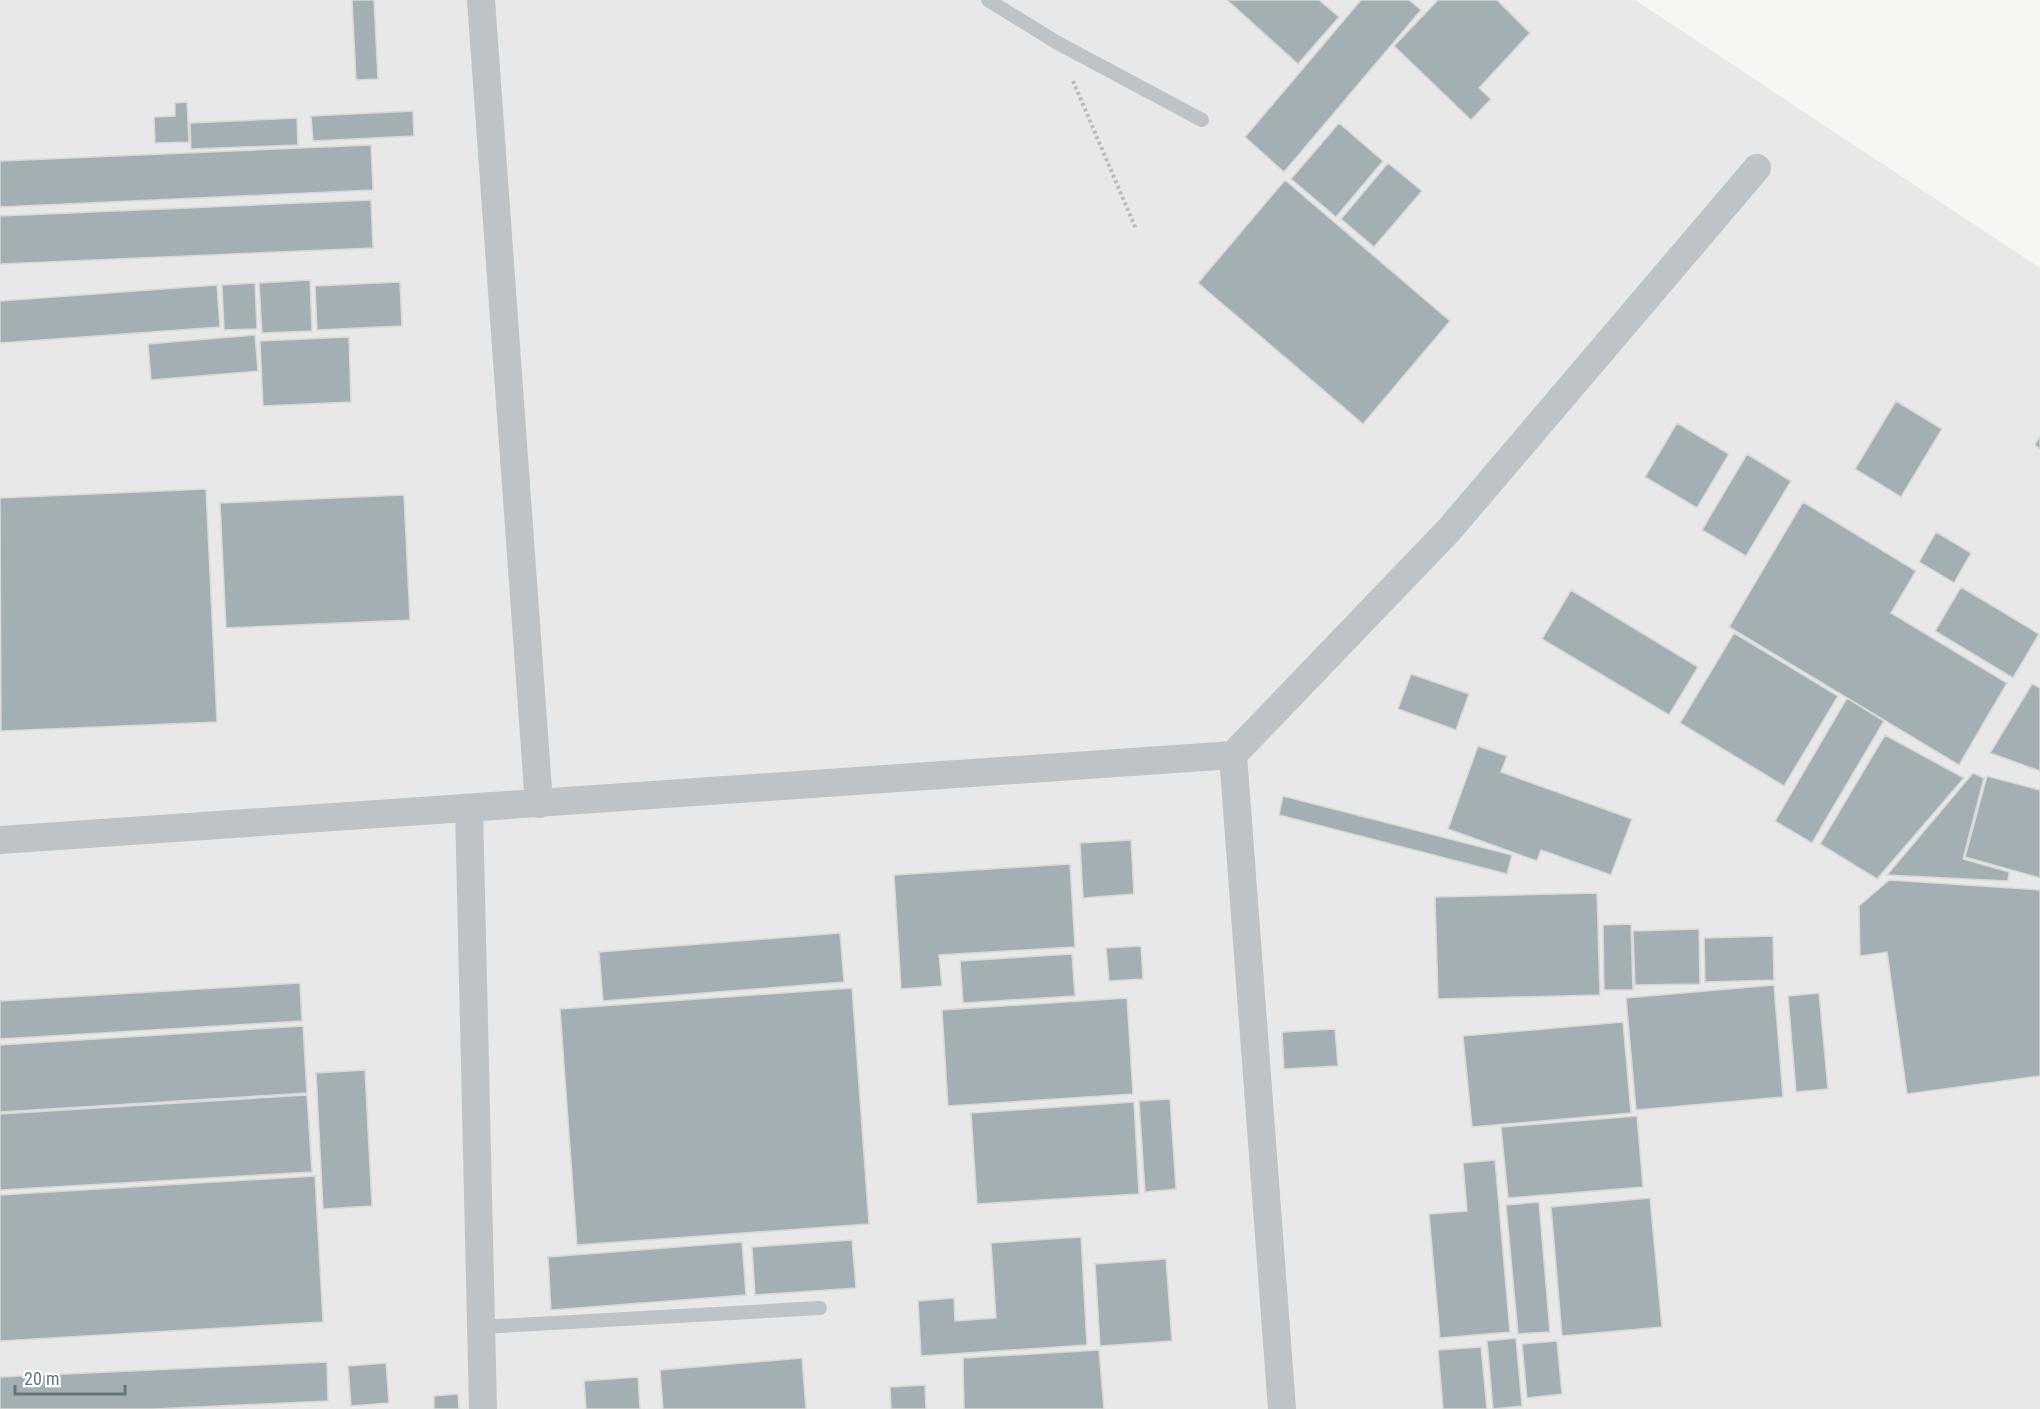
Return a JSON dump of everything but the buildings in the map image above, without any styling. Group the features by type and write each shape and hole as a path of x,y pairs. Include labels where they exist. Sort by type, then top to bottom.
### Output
{"street":[{"path":"481,0 539,804"},
{"path":"0,840 1233,755 1449,530 1757,168"},
{"path":"1233,755 1282,1409"},
{"path":"469,808 483,1409"}],"lane":[{"path":"988,0 1056,42 1202,120"},
{"path":"481,1327 820,1308"}],"path":[{"path":"1056,42 1136,229"}],"shaded area":[{"path":"0,0 1635,0 2040,268 2040,1409 0,1409"}]}
